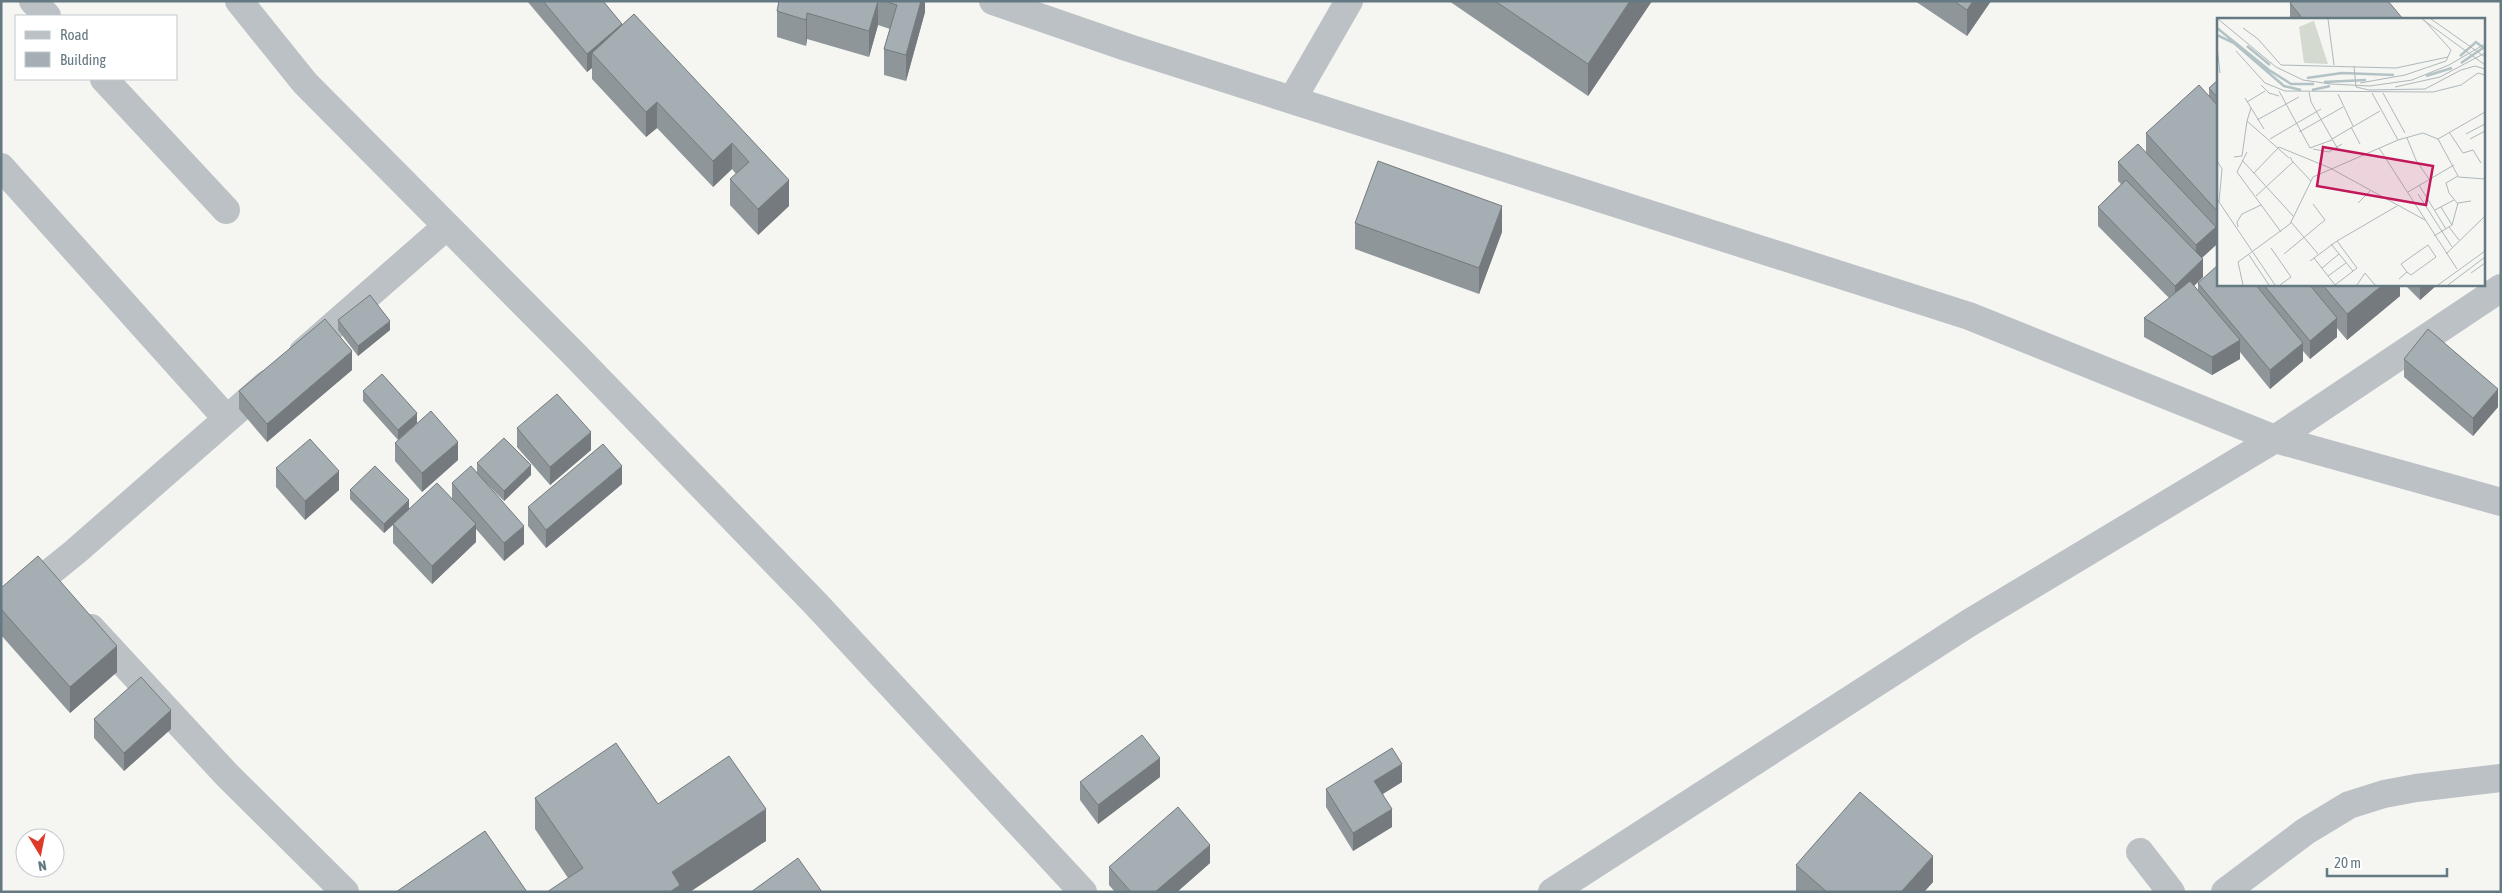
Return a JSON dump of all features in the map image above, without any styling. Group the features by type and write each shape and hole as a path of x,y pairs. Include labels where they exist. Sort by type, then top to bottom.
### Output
{"street":[{"path":"33,1 46,15"},
{"path":"239,1 305,82 801,589 1083,892"},
{"path":"993,1 1129,48 1969,316 2274,439 2501,502"},
{"path":"1292,100 1349,1"},
{"path":"105,80 226,210"},
{"path":"1,167 227,419"},
{"path":"1,612 227,419 447,226"},
{"path":"1552,892 1969,623 2274,439 2501,288"},
{"path":"44,577 227,775 345,892"},
{"path":"2225,892 2306,831 2349,805 2384,794 2416,788 2501,778"},
{"path":"2140,852 2172,892"}],"building":[{"path":"543,1 603,1 622,24 587,54"},
{"path":"779,1 878,1 869,31 807,13 806,20 777,11"},
{"path":"884,1 921,1 906,55 884,49 897,5"},
{"path":"1495,1 1630,1 1588,64"},
{"path":"1954,1 1973,1 1967,10"},
{"path":"2293,1 2388,1 2402,18 2302,18 2290,3"},
{"path":"634,14 789,180 758,209 730,179 749,162 732,143 713,161 657,102 646,112 592,53"},
{"path":"2217,81 2217,97 2209,88"},
{"path":"2199,85 2217,105 2217,211 2146,133"},
{"path":"2138,144 2216,227 2196,245 2118,162"},
{"path":"1378,161 1502,206 1479,268 1355,223"},
{"path":"2126,180 2203,259 2175,286 2098,207"},
{"path":"2217,266 2217,285 2256,285 2303,343 2270,370 2198,283"},
{"path":"2190,281 2240,340 2212,357 2144,318"},
{"path":"2264,285 2310,285 2337,318 2310,341"},
{"path":"2323,285 2383,285 2347,314"},
{"path":"370,295 390,321 358,346 338,320"},
{"path":"325,319 352,351 267,424 239,391"},
{"path":"2428,329 2498,389 2473,418 2404,359"},
{"path":"382,374 417,413 398,430 363,391"},
{"path":"557,394 591,432 550,467 517,428"},
{"path":"431,411 458,442 422,473 395,443"},
{"path":"504,438 531,465 504,491 477,463"},
{"path":"310,439 339,471 305,501 276,468"},
{"path":"603,444 622,466 546,530 528,507"},
{"path":"375,466 409,500 384,524 350,490"},
{"path":"471,466 524,526 504,543 452,483"},
{"path":"437,483 476,524 432,566 393,524"},
{"path":"38,556 117,646 70,687 1,609 1,588"},
{"path":"141,677 171,710 124,753 94,719"},
{"path":"1142,735 1160,758 1098,805 1080,782"},
{"path":"616,743 658,804 729,756 766,809 672,872 680,885 670,892 547,892 583,868 535,798"},
{"path":"1392,748 1402,764 1374,781 1392,809 1353,833 1326,789"},
{"path":"1860,792 1933,856 1901,892 1827,892 1796,865"},
{"path":"1178,807 1210,845 1155,892 1131,892 1109,867"},
{"path":"485,831 527,892 396,892"},
{"path":"798,858 822,892 751,892"}]}
